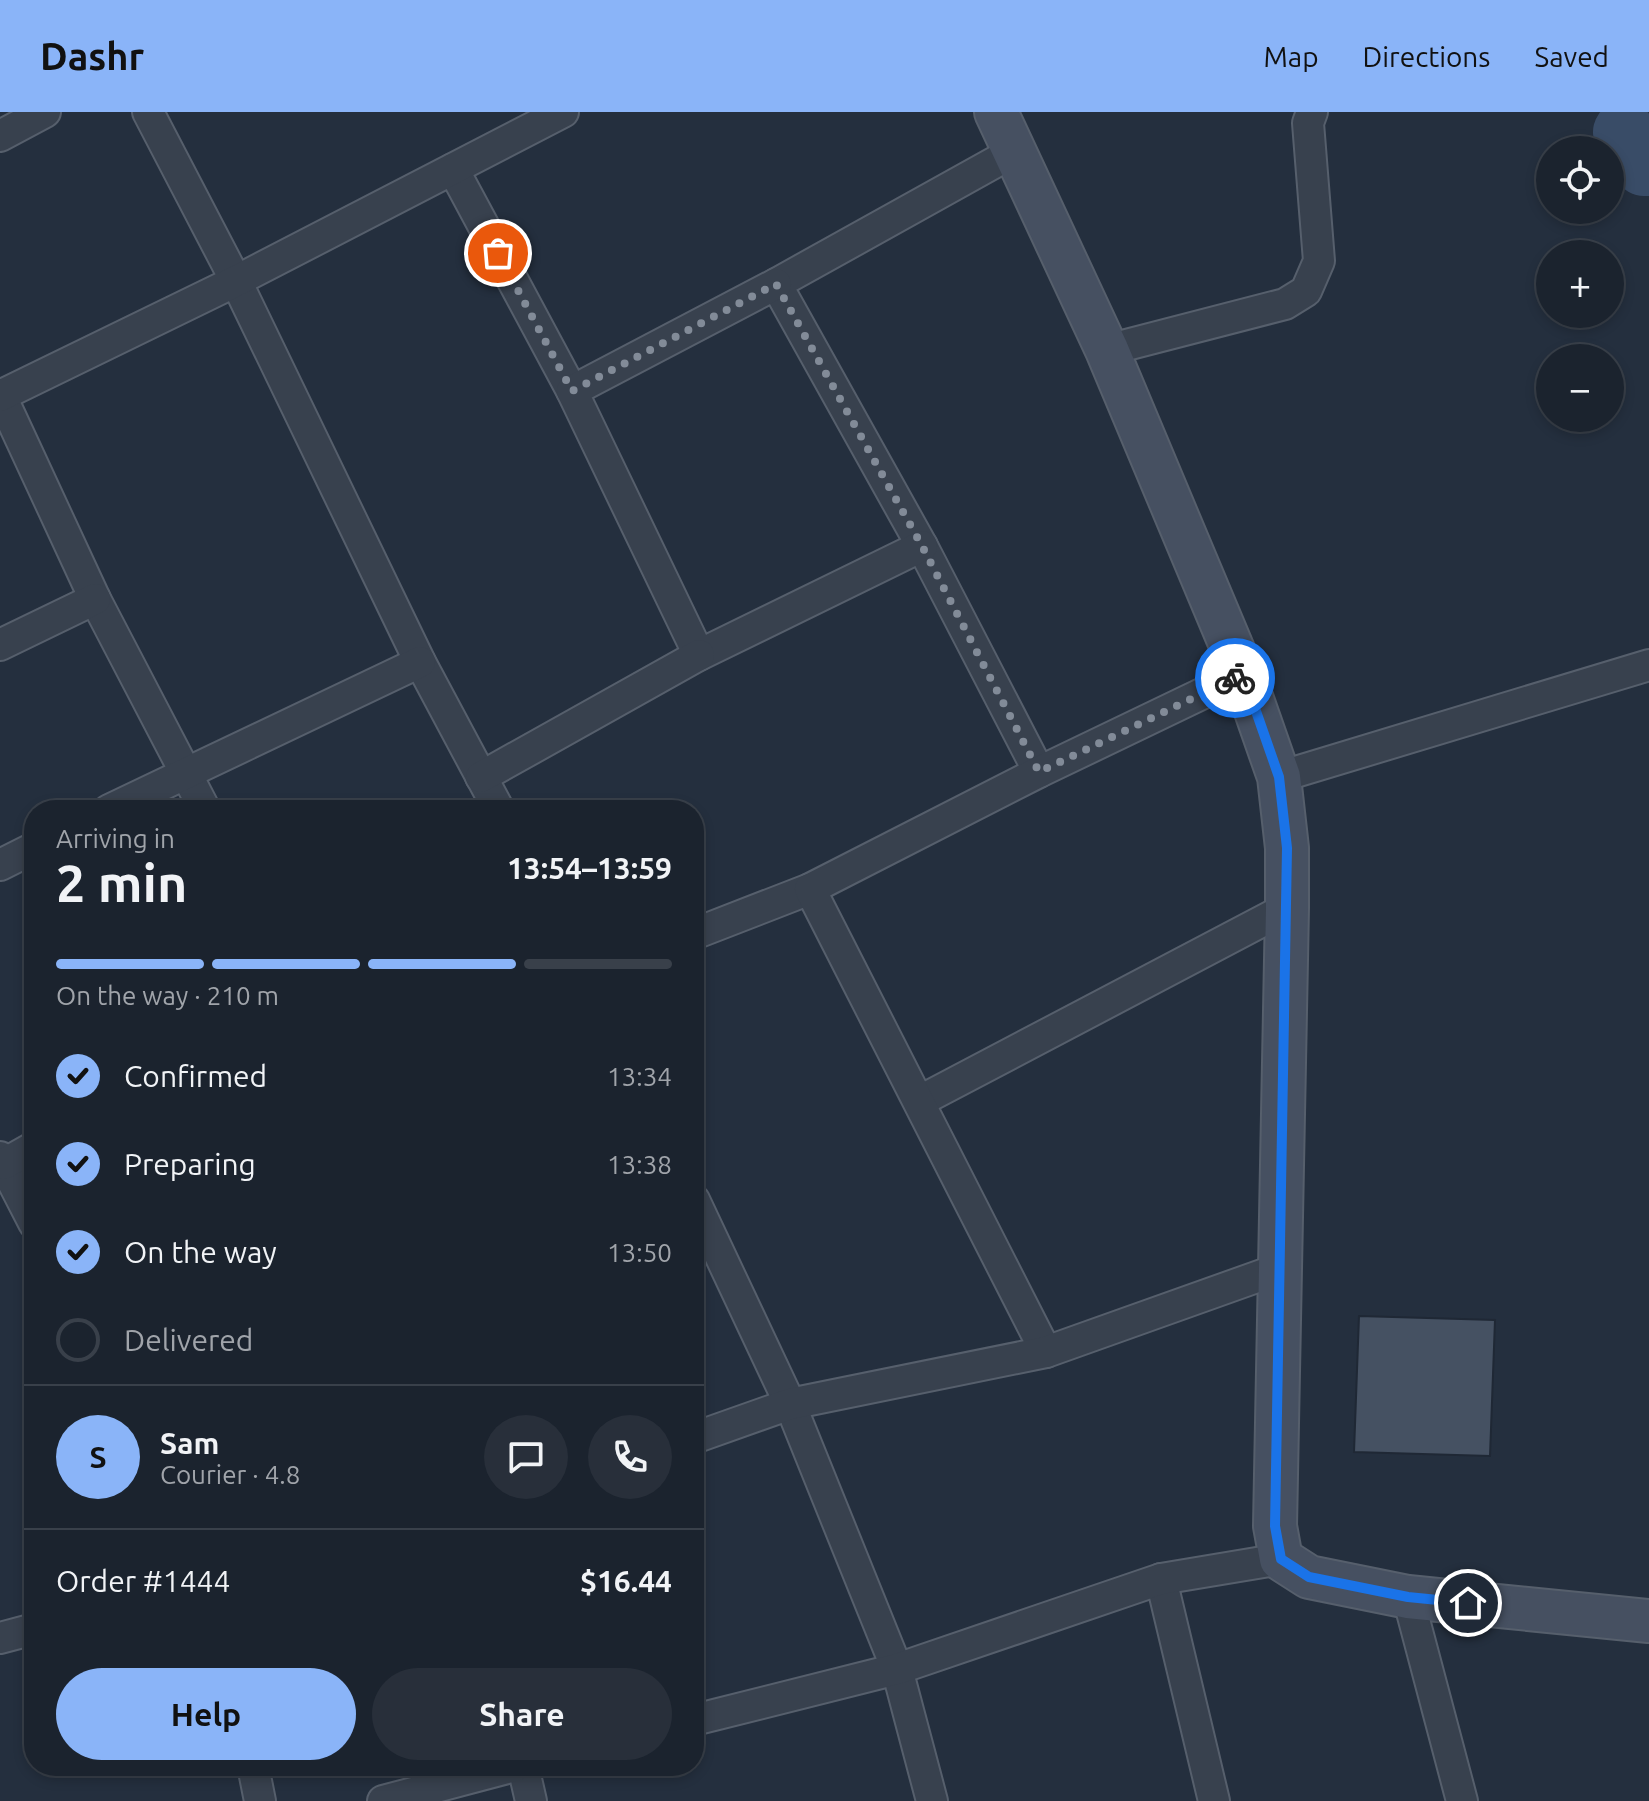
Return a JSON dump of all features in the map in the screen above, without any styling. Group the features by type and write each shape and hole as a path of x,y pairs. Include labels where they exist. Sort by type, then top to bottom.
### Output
{"street":[{"path":"0,136 45,112"},
{"path":"148,112 236,281 420,662 494,800"},
{"path":"200,800 95,599 0,395 236,281 563,112"},
{"path":"996,112 1107,350 1243,674 1279,777 1287,848 1275,1526 1281,1559"},
{"path":"1107,350 1285,304 1306,291 1319,261 1308,123 1312,112"},
{"path":"572,391 776,284 1015,151"},
{"path":"453,169 572,391 699,655"},
{"path":"776,284 922,546 1039,772"},
{"path":"481,777 699,655 922,546"},
{"path":"0,645 95,599"},
{"path":"129,800 420,662"},
{"path":"1279,777 1649,665"},
{"path":"704,930 810,889 1039,772 1243,674"},
{"path":"0,865 24,853"},
{"path":"810,889 1046,1352"},
{"path":"920,1101 1287,908"},
{"path":"24,1151 2,1160 24,1203"},
{"path":"704,1221 790,1404 897,1669 932,1801"},
{"path":"704,1434 790,1404 1046,1352 1279,1269"},
{"path":"704,1717 897,1669 1161,1579 1281,1559 1309,1577 1408,1597 1649,1621"},
{"path":"1161,1579 1214,1801"},
{"path":"1408,1597 1462,1801"},
{"path":"0,1638 24,1632"},
{"path":"255,1776 260,1801"},
{"path":"383,1801 477,1776"},
{"path":"525,1776 531,1801"}],"building":[{"path":"1359,1316 1495,1320 1490,1456 1354,1452"}],"waterway":[{"path":"1624,132 1644,165 1649,165"}],"way so far":[{"path":"498,253 572,391 776,284 922,546 1039,772 1235,678"}],"route":[{"path":"1235,678 1243,674 1279,777 1287,848 1275,1526 1281,1559 1309,1577 1408,1597 1468,1603"}]}
